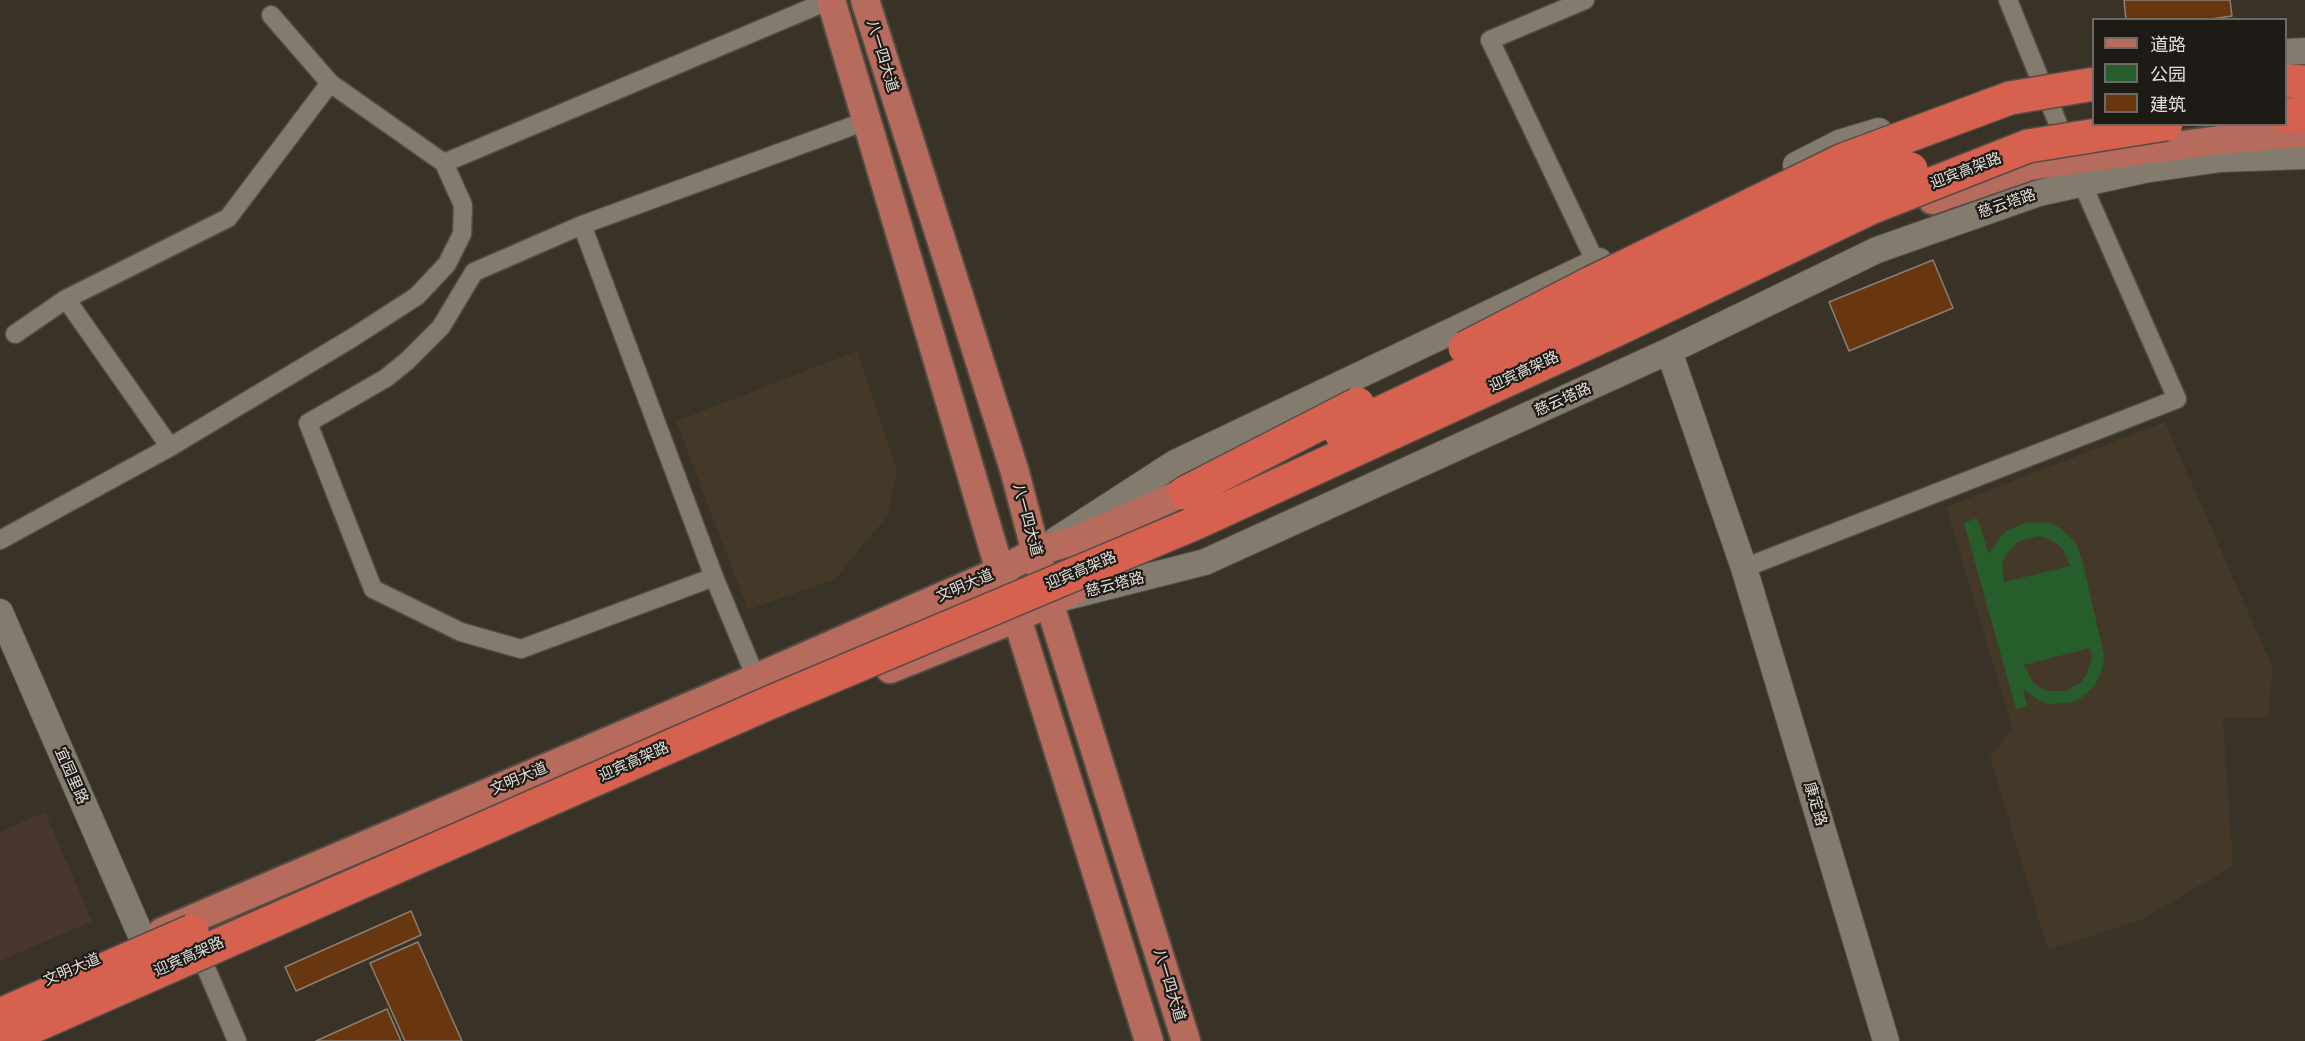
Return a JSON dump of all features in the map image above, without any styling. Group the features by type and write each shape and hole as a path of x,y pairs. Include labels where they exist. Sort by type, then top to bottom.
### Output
{"highway":[{"path":"2287,81 2305,82"},
{"path":"1185,493 1591,283 1843,160 2010,98 2092,84"},
{"path":"2287,91 2305,90"},
{"name":"迎宾高架路","path":"0,1015 1189,504 1859,187 2022,130 2092,113"},
{"path":"2287,115 2305,114"},
{"name":"迎宾高架路","path":"0,1041 769,703 1198,522 1618,329 1868,209 2028,146 2153,126"},
{"path":"1197,536 1628,348 1874,226 2031,163 2120,138 2175,126"}],"main road":[{"path":"831,0 1000,571 1017,618 1149,1041"},
{"name":"八一四大道","path":"865,0 1014,469 1049,602 1186,1041"},
{"path":"2287,75 2305,74"},
{"path":"1036,552 1079,539 1185,493 1849,169 2016,108 2047,94 2092,97"},
{"name":"慈云塔路","path":"1987,181 2030,166 2077,172 2219,140 2305,133"},
{"name":"慈云塔路","path":"1049,602 1197,536"},
{"name":"文明大道","path":"0,1001 756,678 1000,571 1036,552"},
{"path":"39,1041 774,716 1017,618 1049,602"}],"street":[{"path":"444,163 831,0"},
{"path":"1585,0 1490,40 1596,263"},
{"path":"1744,568 2177,399 2077,172 2008,0"},
{"path":"0,540 170,447 417,296 447,264 462,234 463,205 444,163 330,83 271,15"},
{"path":"2287,52 2305,51"},
{"path":"1036,552 1175,463 1596,263 1839,143 2012,89 2047,94 2092,76"},
{"path":"15,334 66,299 228,218 330,83"},
{"path":"714,576 521,649 461,632 373,589 308,423 386,378 407,361 441,327 474,272 582,225 866,121"},
{"name":"慈云塔路","path":"1049,602 1205,562 1669,351 1877,250 2039,193 2077,172 2144,170 2220,159 2305,156"},
{"path":"582,225 714,576 756,678"},
{"path":"66,299 170,447"},
{"name":"康定路","path":"1669,351 1744,568 1886,1041"},
{"name":"宜园里路","path":"0,612 143,940"},
{"path":"206,968 237,1041"}],"shaded area":[{"path":"857,351 897,470 888,515 835,579 748,610 676,421"},
{"path":"2165,422 2273,669 2268,717 2223,719 2233,866 2143,919 2048,950 1990,758 2012,727 1946,507"},
{"path":"45,812 92,921 0,961 0,832"}],"green space":[{"path":"1977,518 1989,554 2000,537 2008,530 2028,522 2050,523 2060,528 2076,543 2083,563 2104,655 2103,666 2095,686 2078,700 2048,704 2023,689 2027,706 2016,709 1964,523","holes":["2038,536 2047,538 2062,548 2070,566 2004,582 2002,563 2006,554 2019,541","2090,648 2092,657 2087,674 2081,682 2066,691 2047,691 2039,687 2032,681 2024,665"]}],"building":[{"path":"2124,0 2230,0 2232,16 2218,18 2126,18"},
{"path":"1933,260 1953,308 1849,351 1829,302"},
{"path":"411,911 421,935 296,991 285,967"},
{"path":"418,942 462,1041 405,1041 370,963"},
{"path":"387,1009 401,1041 316,1041"}]}
